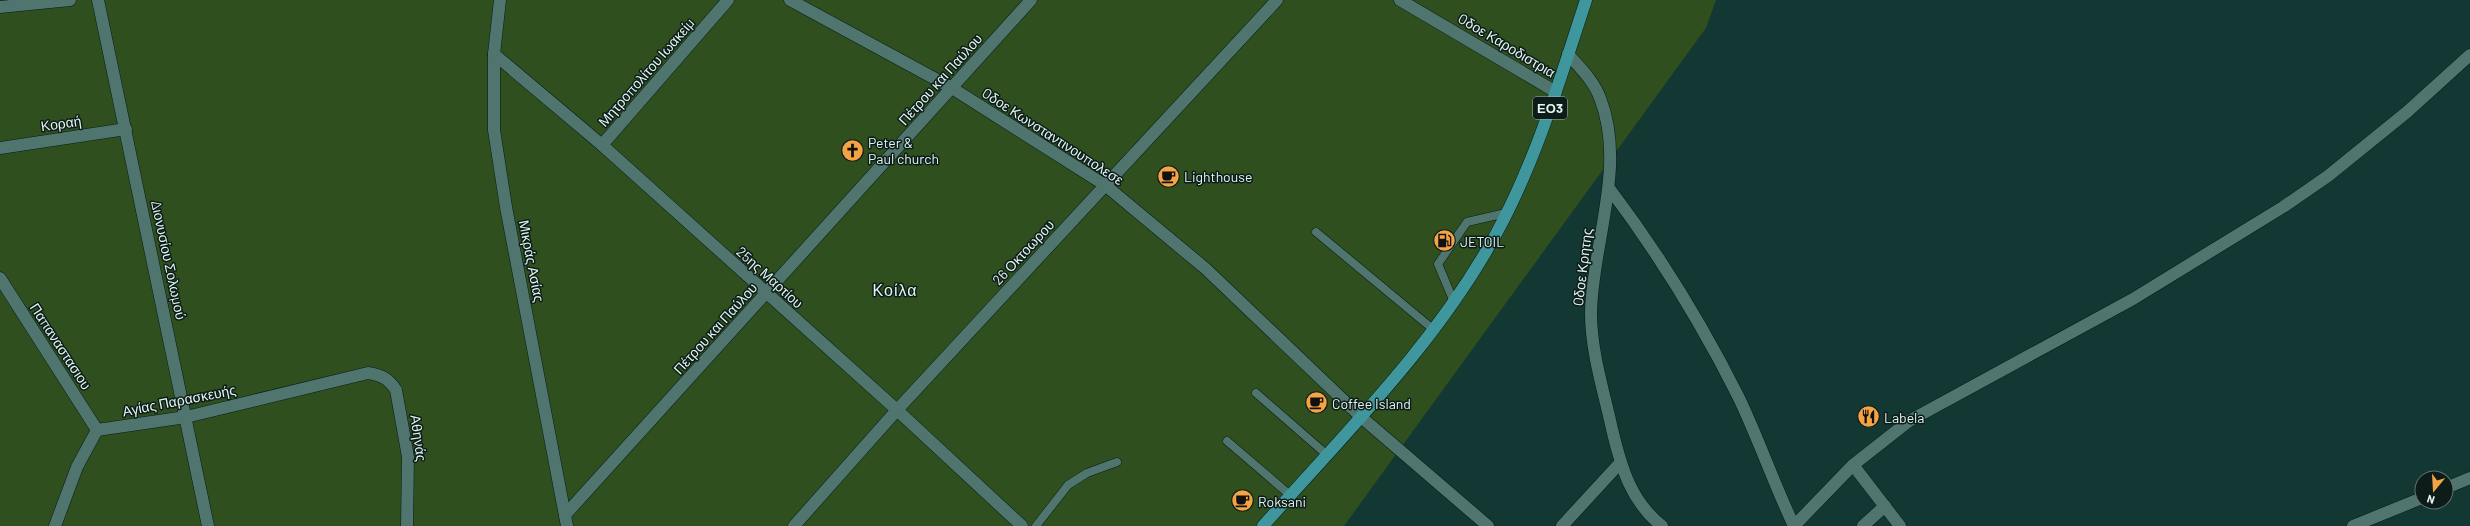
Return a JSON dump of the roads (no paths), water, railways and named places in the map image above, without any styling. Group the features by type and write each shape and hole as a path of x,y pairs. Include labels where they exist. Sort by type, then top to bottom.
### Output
{"main road":[{"name":"ΕΟ3","path":"1263,526 1434,330 1454,302 1487,249 1521,183 1556,92 1586,0"}],"street":[{"path":"0,7 70,0"},
{"name":"Διονυσίου Σολωμού","path":"98,0 208,526"},
{"name":"Μικράς Ασίας","path":"500,0 494,54 494,130 506,207 566,521"},
{"name":"Μητροπολίτου Ιωακείμ","path":"602,146 728,0"},
{"name":"Oδοε Κωνσταντινουπολεσε","path":"790,0 952,88 1105,186 1206,269 1360,416 1488,526"},
{"name":"Πέτρου και Παύλου","path":"566,521 766,294 1031,0"},
{"name":"26 Οκτοωρου","path":"797,525 897,410 1277,0"},
{"name":"Oδοε Καροδιστρια","path":"1400,0 1556,92"},
{"name":"25ης Μαρτίου","path":"494,54 602,146 897,410 1022,526"},
{"name":"Oδοε Κρητης","path":"1568,54 1590,78 1600,98 1608,135 1609,188 1594,275 1591,314 1597,364 1620,462 1635,498 1650,517 1662,526"},
{"path":"1609,188 1648,239 1707,339 1739,399 1794,526 1853,465 1909,420 2133,299 2283,207 2328,176 2408,112 2470,55"},
{"name":"Κοραή","path":"0,148 126,130"},
{"name":"Παπαναστασιου","path":"0,278 97,430"},
{"name":"Αγίας Παρασκευής","path":"97,430 186,417 368,373"},
{"name":"Αθηνάς","path":"368,373 380,375 391,382 396,390 408,457 407,526"},
{"path":"55,526 77,467 97,430"},
{"path":"1562,526 1620,462"},
{"path":"1853,465 1900,526"},
{"path":"2454,485 2470,478"},
{"path":"2353,526 2414,501"},
{"path":"1863,526 1885,506"}],"lane":[{"path":"1454,302 1438,264 1467,222 1506,213"},
{"path":"1316,232 1434,330"},
{"path":"1256,393 1326,454"},
{"path":"1227,441 1290,495"},
{"path":"1036,526 1068,485 1087,473 1117,462"}],"place":[{"name":"Peter & Paul church","path":"852,150"},
{"name":"Lighthouse","path":"1168,176"},
{"name":"JETOIL","path":"1444,241"},
{"name":"Coffee Island","path":"1317,403"},
{"name":"Labela","path":"1869,417"},
{"name":"Roksani","path":"1242,501"}],"district":[{"name":"Κοίλα","path":"895,289"}]}
